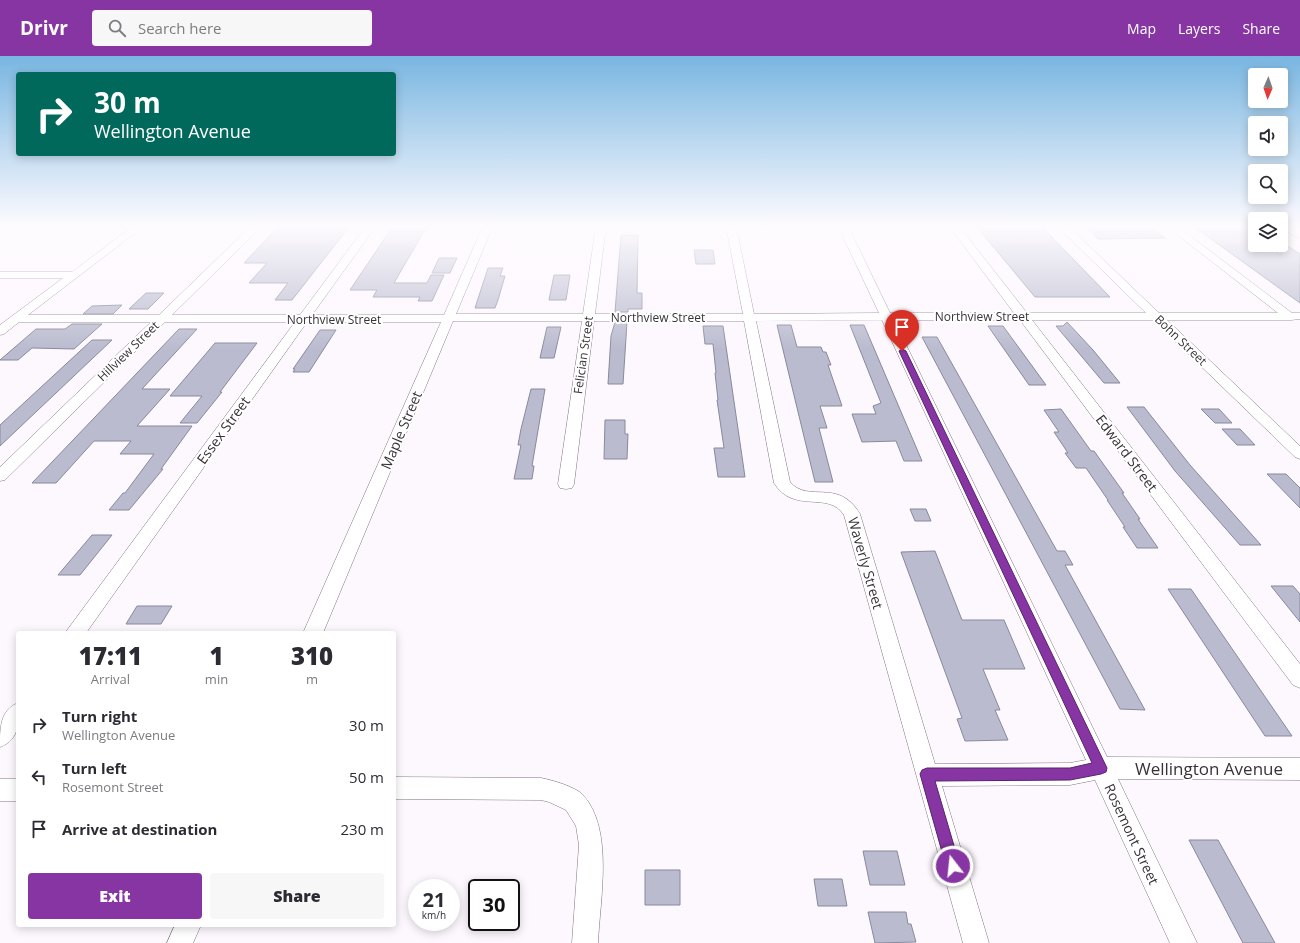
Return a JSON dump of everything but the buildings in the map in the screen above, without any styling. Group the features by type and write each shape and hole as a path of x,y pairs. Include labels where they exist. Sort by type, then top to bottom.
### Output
{"street":[{"path":"0,331 85,267"},
{"name":"Hillview Street","path":"0,476 214,267"},
{"name":"Essex Street","path":"76,631 341,267"},
{"name":"Maple Street","path":"314,631 470,267"},
{"name":"Felician Street","path":"566,484 595,267"},
{"name":"Waverly Street","path":"739,267 782,483 784,488 792,493 806,496 829,497 838,500 850,510 976,943"},
{"name":"Rosemont Street","path":"863,267 1184,943"},
{"name":"Edward Street","path":"986,267 1300,679"},
{"name":"Bohn Street","path":"1105,267 1300,454"},
{"path":"1228,267 1294,316 1300,324"},
{"path":"0,275 75,275"},
{"name":"Northview Street","path":"16,319 1294,316"},
{"path":"0,736 16,715"},
{"name":"Wellington Avenue","path":"927,774 1070,774 1101,768 1300,768"},
{"path":"396,788 541,789 552,791 574,802 587,822 591,845 585,943"},
{"path":"0,790 16,790"},
{"path":"180,943 187,927"}],"route":[{"path":"902,351 1101,768 1070,774 927,774 953,866"}]}
